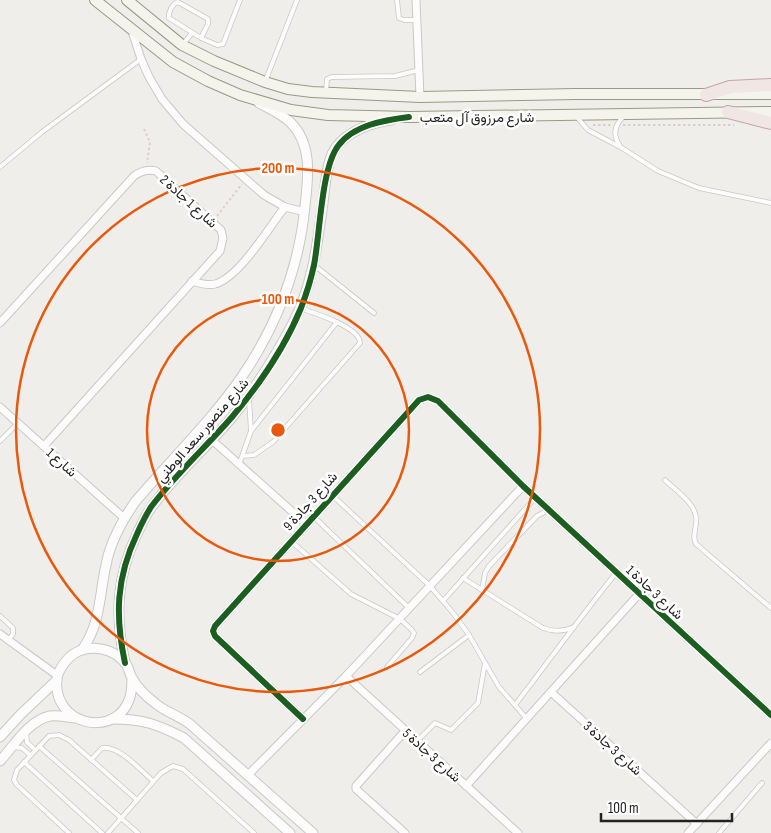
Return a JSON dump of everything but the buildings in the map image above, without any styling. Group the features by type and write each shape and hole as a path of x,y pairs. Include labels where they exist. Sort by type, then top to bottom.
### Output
{"highway":[{"path":"706,95 730,87 771,85"},
{"path":"728,112 771,122"}],"main road":[{"name":"شارع مرزوق آل متعب","path":"94,0 173,62 208,81 255,100 291,110 328,115 409,117 771,112"},
{"name":"شارع مرزوق آل متعب","path":"126,0 182,45 214,61 265,82 288,89 326,94 420,97 576,94 771,94"}],"street":[{"path":"416,0 420,97"},
{"path":"132,30 141,59 162,99 183,124 264,195 285,207 305,212"},
{"name":"شارع منصور سعد الوطني","path":"82,650 94,629 98,616 106,563 124,518 135,502 214,413 240,378 264,340 281,305 294,265 305,212 308,164 304,146 300,135 292,124 255,100"},
{"name":"شارع منصور سعد الوطني","path":"125,663 119,631 119,600 124,564 150,508 212,440 249,395 282,345 300,308 314,265 332,154 346,137 382,121 409,117"},
{"name":"شارع 1 جادة 2","path":"0,324 134,176 146,170 156,171 221,230 223,234 222,247 44,446"},
{"path":"307,188 314,183 322,186 325,190"},
{"path":"192,281 214,284 236,272 285,207"},
{"name":"شارع 3 جادة 9","path":"303,719 215,636 213,631 215,626 313,516 419,400 428,397 438,402 523,486"},
{"name":"شارع 1","path":"0,406 124,518"},
{"name":"شارع 3 جادة 9","path":"212,440 306,524"},
{"path":"248,775 346,676 523,486"},
{"name":"شارع 3 جادة 1","path":"523,486 771,715"},
{"name":"شارع 3 جادة 1","path":"466,786 639,594"},
{"path":"0,634 57,678"},
{"path":"0,737 57,678 63,665 71,656 82,650 106,649 125,663 132,678 156,705 182,718 313,833"},
{"name":"شارع 3 جادة 5","path":"346,676 518,833"},
{"path":"57,678 57,691 60,702 66,711 75,718 87,723 100,723 112,719 122,712 129,702 132,678"},
{"name":"شارع 3 جادة 3","path":"551,692 697,824"},
{"path":"0,761 26,732 43,719 51,716 75,718"},
{"path":"112,719 148,722 184,738 290,833"},
{"path":"405,730 356,786 356,789 405,833"},
{"path":"690,832 771,743"}],"lane":[{"path":"201,38 208,24 208,19 178,2 173,5 168,16 171,20 201,38 217,45 223,44 240,0"},
{"path":"265,82 298,0"},
{"path":"397,0 399,18 417,20"},
{"path":"168,34 176,23"},
{"path":"182,45 192,32"},
{"path":"0,167 42,132 141,59"},
{"path":"326,94 327,79 332,77 394,76 419,70"},
{"path":"622,148 615,135 616,126 626,115"},
{"path":"576,116 588,130 622,148 658,171 699,188 771,203"},
{"path":"314,265 374,313"},
{"path":"243,456 254,455 273,442 358,346 359,336 337,322 300,308"},
{"path":"240,465 250,431 337,322"},
{"path":"249,395 250,431"},
{"path":"0,440 18,423"},
{"path":"665,480 690,504 695,513 697,523 694,539 696,544 771,608"},
{"path":"332,495 443,600 469,635 499,687 527,719"},
{"path":"443,600 535,498"},
{"path":"482,590 485,573 489,566 537,516 548,510"},
{"path":"313,516 409,608"},
{"path":"291,541 351,594 400,619 411,629 413,636 387,667"},
{"path":"515,705 616,573"},
{"path":"463,578 550,631 566,630 574,627"},
{"path":"0,616 13,628 14,634 8,640"},
{"path":"420,672 469,635"},
{"path":"417,741 435,723 451,730 476,706 480,699 486,663"},
{"path":"26,732 28,742 35,750"},
{"path":"69,833 15,783 15,773 49,736 59,735 69,740 137,800"},
{"path":"39,746 138,833"},
{"path":"12,747 22,748 30,755"},
{"path":"91,760 102,748 112,748 153,781"},
{"path":"24,762 102,833"},
{"path":"108,833 153,781 166,769 173,766 180,767 254,833"},
{"path":"719,833 762,783"}],"path":[{"path":"584,125 742,125"},
{"path":"144,129 150,142 146,170"},
{"path":"212,222 246,179"}],"cycle path":[{"path":"125,663 120,629 119,597 130,550 151,507 242,405 271,365 295,323 313,270 322,203 332,156 344,139 361,128 380,122 409,117"},
{"path":"303,719 215,636 213,631 215,626 419,400 428,397 438,401 523,486 771,715"}]}
